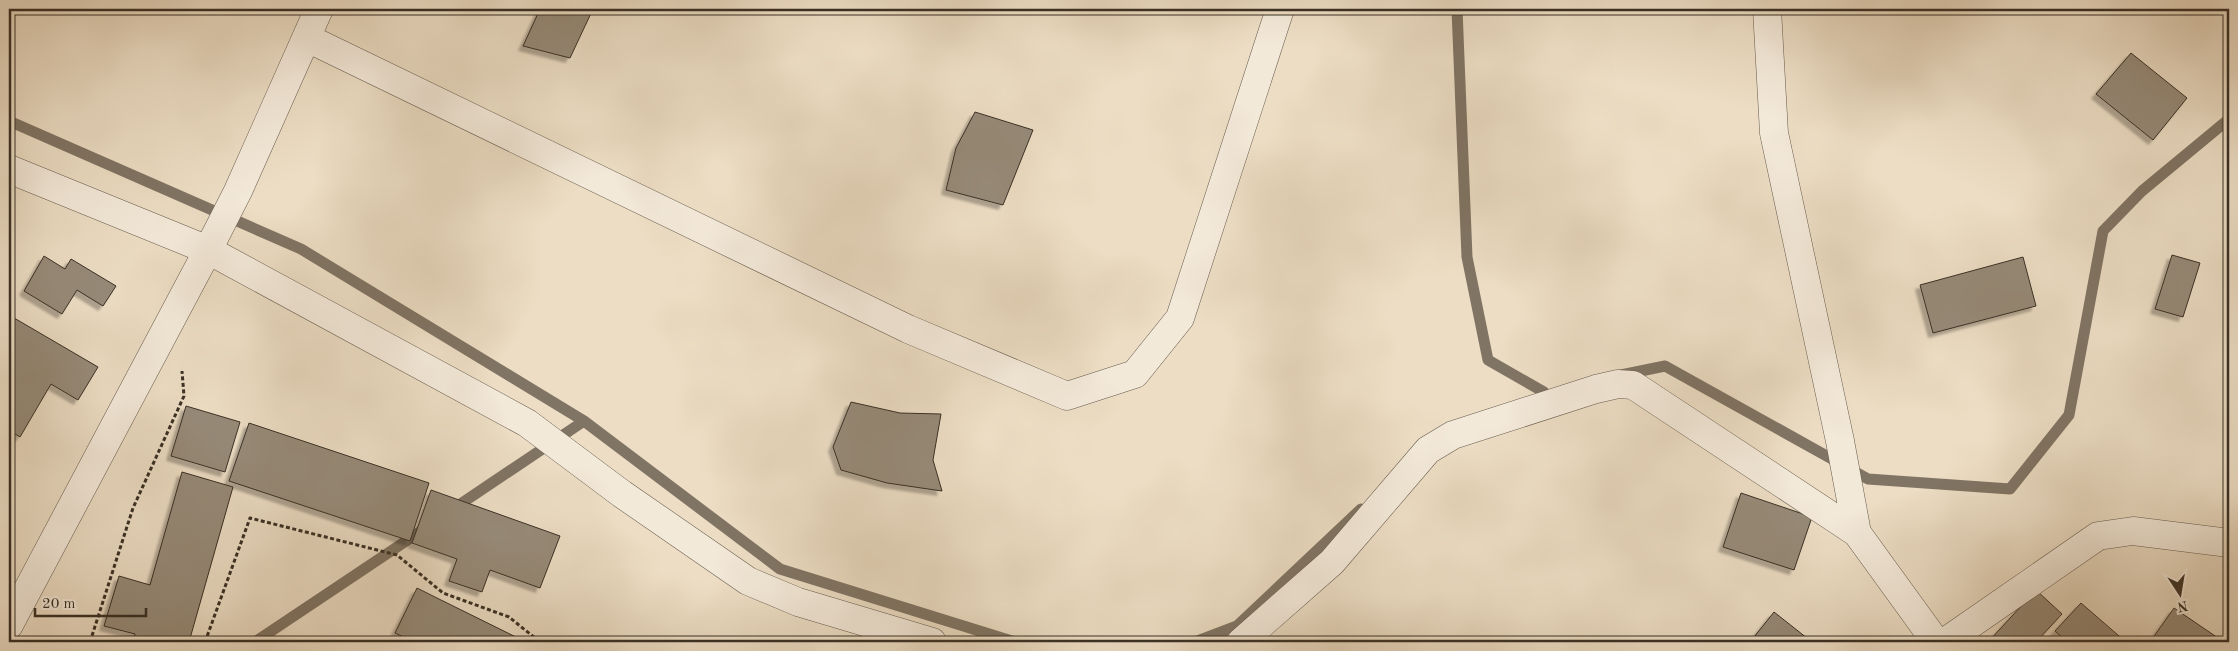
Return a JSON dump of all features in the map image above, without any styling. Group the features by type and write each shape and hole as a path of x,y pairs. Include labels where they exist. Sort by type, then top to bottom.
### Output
{"street":[{"path":"9,625 238,191 320,9"},
{"path":"307,38 908,329 1067,396 1135,374 1180,318 1280,9"},
{"path":"1767,9 1774,133 1840,441 1857,533"},
{"path":"9,169 212,241 527,423 622,494 748,581 798,602 932,642"},
{"path":"1242,642 1332,562 1428,450 1453,435 1596,389 1618,384 1633,386 1857,533 1936,642"},
{"path":"1945,642 2098,536 2133,532 2229,543"}],"path":[{"path":"90,642 134,508 184,396 182,366"},
{"path":"205,642 250,518 397,555 443,593 509,617 540,642"}],"building":[{"path":"540,9 593,9 570,58 523,46"},
{"path":"2131,53 2187,98 2153,140 2096,94"},
{"path":"975,112 1033,130 1003,205 946,190 956,148"},
{"path":"2172,255 2200,263 2183,317 2155,309"},
{"path":"44,256 65,269 71,259 116,286 103,306 77,290 62,314 24,291"},
{"path":"2023,257 2036,306 1933,333 1920,285"},
{"path":"9,315 98,367 78,400 51,384 20,437 9,430"},
{"path":"851,402 900,413 941,414 933,460 942,491 887,483 841,470 833,447"},
{"path":"186,406 240,422 225,472 171,456"},
{"path":"249,423 429,483 410,541 229,481"},
{"path":"182,472 233,487 189,642 133,642 135,634 104,626 119,576 150,585"},
{"path":"431,490 560,536 540,588 490,570 482,592 449,581 457,559 412,543"},
{"path":"1741,493 1812,517 1794,570 1723,547"},
{"path":"417,588 526,642 414,642 395,633"},
{"path":"2036,590 2062,614 2036,642 1988,642"},
{"path":"2081,603 2126,642 2067,642 2055,631"},
{"path":"2174,608 2224,642 2150,642"},
{"path":"1774,612 1812,642 1750,642"},
{"path":"2049,636 2057,642 2044,642"}],"waterway":[{"path":"1457,9 1467,257 1488,360 1544,392"},
{"path":"1621,375 1665,366 1868,479 2010,489 2069,415 2103,231 2142,191 2229,119"},
{"path":"9,121 301,249 584,421 780,569 1015,642"},
{"path":"453,509 584,421"},
{"path":"1195,642 1237,626 1361,509"},
{"path":"255,642 427,527"}]}
